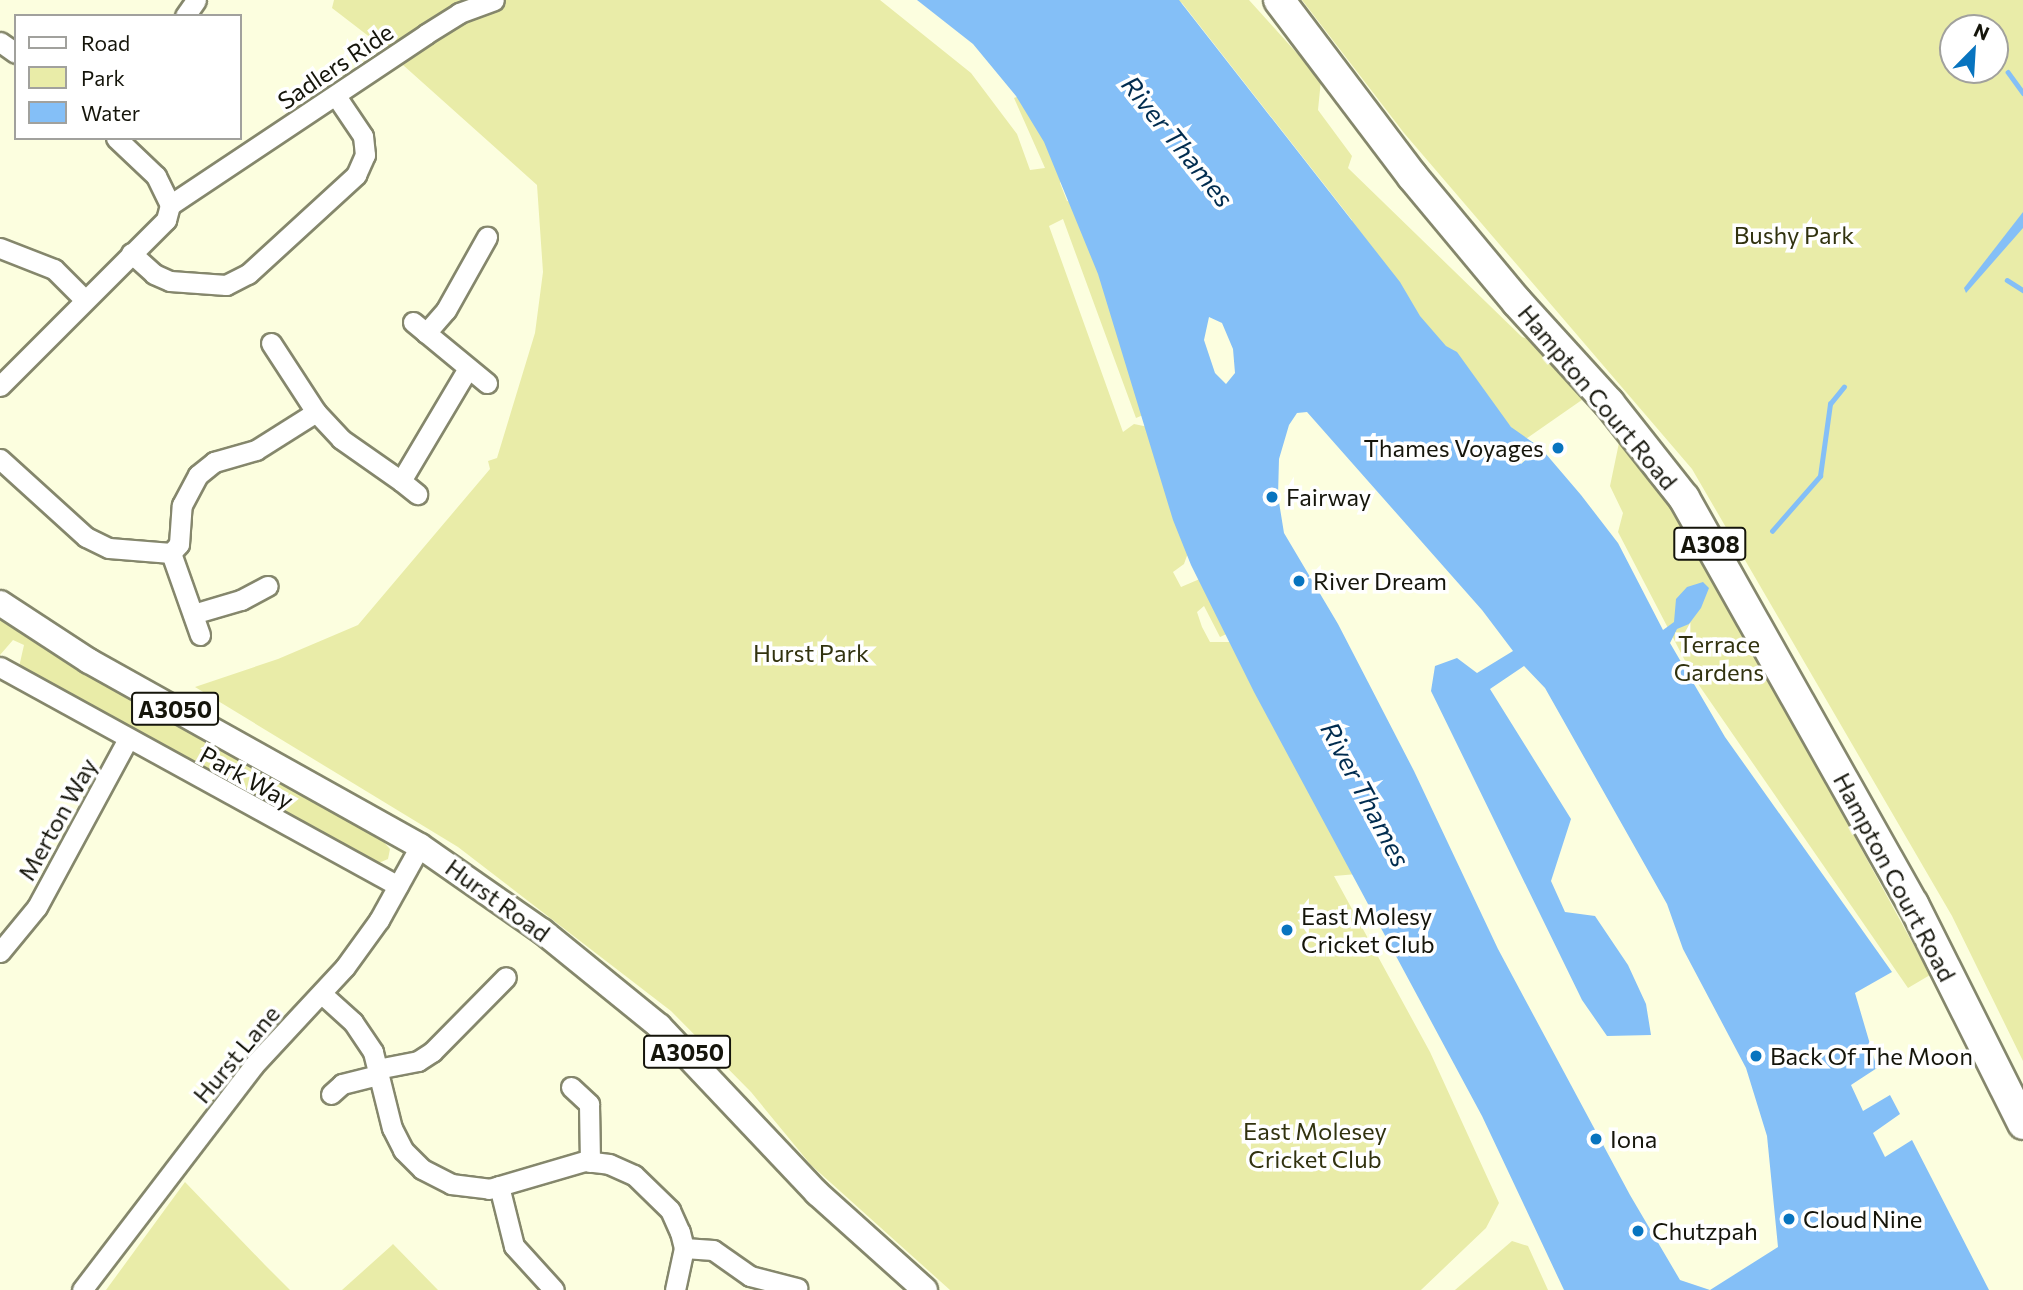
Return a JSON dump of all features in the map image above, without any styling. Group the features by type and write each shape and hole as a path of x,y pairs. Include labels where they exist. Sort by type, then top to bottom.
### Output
{"highway":[{"name":"Hampton Court Road","path":"1279,0 1412,176 1517,302 1609,403 1684,498 1913,904 2023,1124"}],"main road":[{"name":"Hurst Road","path":"0,603 89,661 420,846 542,931 659,1026 817,1194 925,1290"}],"street":[{"name":"Sadlers Ride","path":"0,386 83,298 166,220 170,205 459,13 494,0"},
{"path":"131,253 154,274 170,281 226,285 248,274 356,175 365,155 363,136 336,96"},
{"path":"118,140 156,176 170,205"},
{"path":"487,237 446,310 420,327 467,370 487,383"},
{"path":"0,248 54,269 83,298"},
{"path":"271,343 316,412 341,439 416,494"},
{"path":"401,481 467,370"},
{"path":"171,553 179,544 182,505 198,475 214,462 256,450 316,412"},
{"path":"0,460 86,537 109,548 171,553"},
{"path":"0,472 23,483"},
{"path":"171,553 200,635"},
{"path":"193,614 241,600 267,586"},
{"name":"Park Way","path":"0,667 398,886"},
{"name":"Merton Way","path":"0,953 37,907 128,739"},
{"name":"Hurst Lane","path":"82,1290 253,1066 322,994 367,938 420,846"},
{"path":"331,1094 342,1084 418,1061 432,1052 506,977"},
{"path":"322,994 353,1021 373,1052 392,1128 403,1150 422,1169 452,1184 499,1186 590,1162 634,1175 654,1191 670,1210 684,1248 676,1290"},
{"path":"571,1087 589,1104 590,1162"},
{"path":"499,1186 514,1246 554,1290"},
{"path":"684,1248 713,1250 750,1276 797,1288"}],"green space":[{"name":"Hurst Park","path":"334,0 880,0 971,73 1017,134 1030,170 1045,168 1014,98 1028,93 1069,167 1060,183 1067,201 1098,209 1148,413 1136,418 1063,219 1049,226 1123,432 1134,424 1158,429 1193,539 1184,564 1173,572 1181,587 1209,575 1233,631 1220,637 1204,606 1197,612 1202,627 1210,642 1234,642 1357,874 1334,876 1430,1052 1499,1203 1486,1228 1421,1290 950,1290 811,1165 751,1092 671,1011 458,847 195,687 278,659 358,625 490,469 488,461 497,458 535,333 543,272 537,185 384,48 332,8"},
{"path":"1174,0 1249,0 1321,80 1318,110 1352,156 1348,168 1522,337 1546,344 1589,395 1523,441 1348,239 1352,220 1182,3"},
{"name":"Bushy Park","path":"1302,0 2023,0 2023,1061 1952,916 1692,469 1404,133"},
{"name":"Terrace Gardens","path":"1620,438 1689,533 1930,975 1908,988 1694,678 1618,532 1623,513 1610,486"},
{"path":"0,618 79,668 383,841 390,849 388,859 374,865 19,667 24,645 13,640 0,655"},
{"path":"185,1182 265,1265 290,1290 106,1290"},
{"path":"1512,1241 1528,1246 1548,1290 1455,1290"},
{"path":"393,1244 438,1290 342,1290 391,1246"}],"water":[{"name":"River Thames","path":"917,0 1179,0 1400,282 1420,316 1446,346 1457,352 1511,427 1538,446 1521,462 1511,454 1521,464 1540,447 1618,543 1663,630 1674,622 1676,599 1687,587 1703,582 1709,588 1701,608 1689,624 1677,629 1670,643 1725,737 1892,972 1855,993 1877,1068 1851,1085 1863,1111 1890,1095 1900,1114 1873,1133 1885,1157 1912,1140 1989,1290 1710,1290 1564,1290 1482,1116 1254,692 1191,565 1173,520 1098,274 1044,142 1016,96 973,44","holes":["1209,317 1222,323 1233,349 1235,373 1226,384 1215,373 1204,340","1307,412 1482,610 1513,651 1477,673 1457,658 1435,666 1431,691 1582,1000 1607,1036 1651,1035 1646,1004 1628,965 1595,916 1565,912 1551,881 1571,819 1490,689 1524,666 1545,688 1667,904 1683,949 1746,1068 1767,1136 1778,1247 1710,1290 1680,1280 1630,1195 1498,949 1414,771 1338,624 1284,533 1278,496 1279,459 1289,425 1297,413"]},
{"path":"2023,212 2023,228 1966,293 1964,288"}],"waterway":[{"path":"2009,73 2023,93"},
{"path":"2007,280 2023,290"},
{"path":"1772,531 1820,476 1830,404 1844,387"}],"place":[{"name":"Thames Voyages","path":"1558,448"},
{"name":"Fairway","path":"1272,497"},
{"name":"River Dream","path":"1299,581"},
{"name":"East Molesy Cricket Club","path":"1287,930"},
{"name":"Back Of The Moon","path":"1756,1056"},
{"name":"Iona","path":"1596,1139"},
{"name":"Cloud Nine","path":"1789,1219"},
{"name":"Chutzpah","path":"1638,1231"}],"park label":[{"name":"East Molesey Cricket Club","path":"1315,1145"}]}
